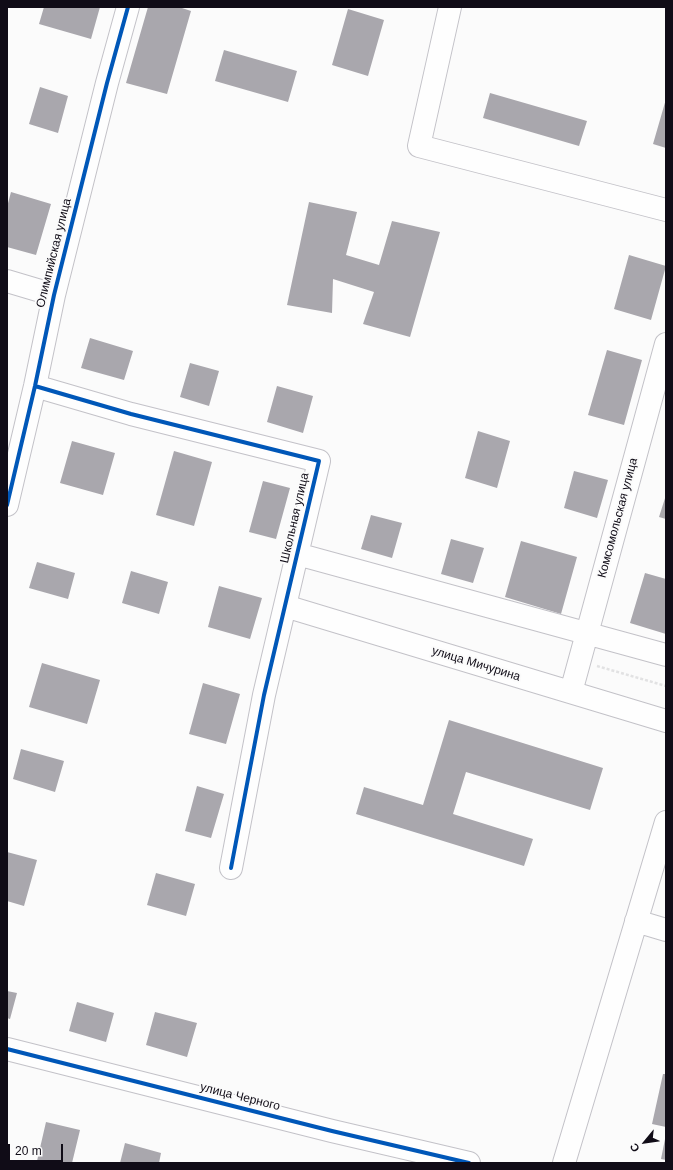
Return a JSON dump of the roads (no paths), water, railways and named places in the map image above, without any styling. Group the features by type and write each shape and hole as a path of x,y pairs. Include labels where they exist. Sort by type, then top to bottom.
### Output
{"street":[{"name":"Олимпийская улица","path":"7,505 35,386 54,295 107,83 128,7"},
{"path":"450,7 419,146 666,210"},
{"path":"7,281 54,295"},
{"name":"Комсомольская улица","path":"571,692 666,344"},
{"name":"Школьная улица","path":"35,386 131,414 319,461 264,695 231,868"},
{"path":"297,554 666,655"},
{"name":"улица Мичурина","path":"285,606 666,721"},
{"path":"564,1163 666,822"},
{"path":"636,921 666,930"},
{"name":"улица Черного","path":"7,1049 324,1129 469,1163"}]}
